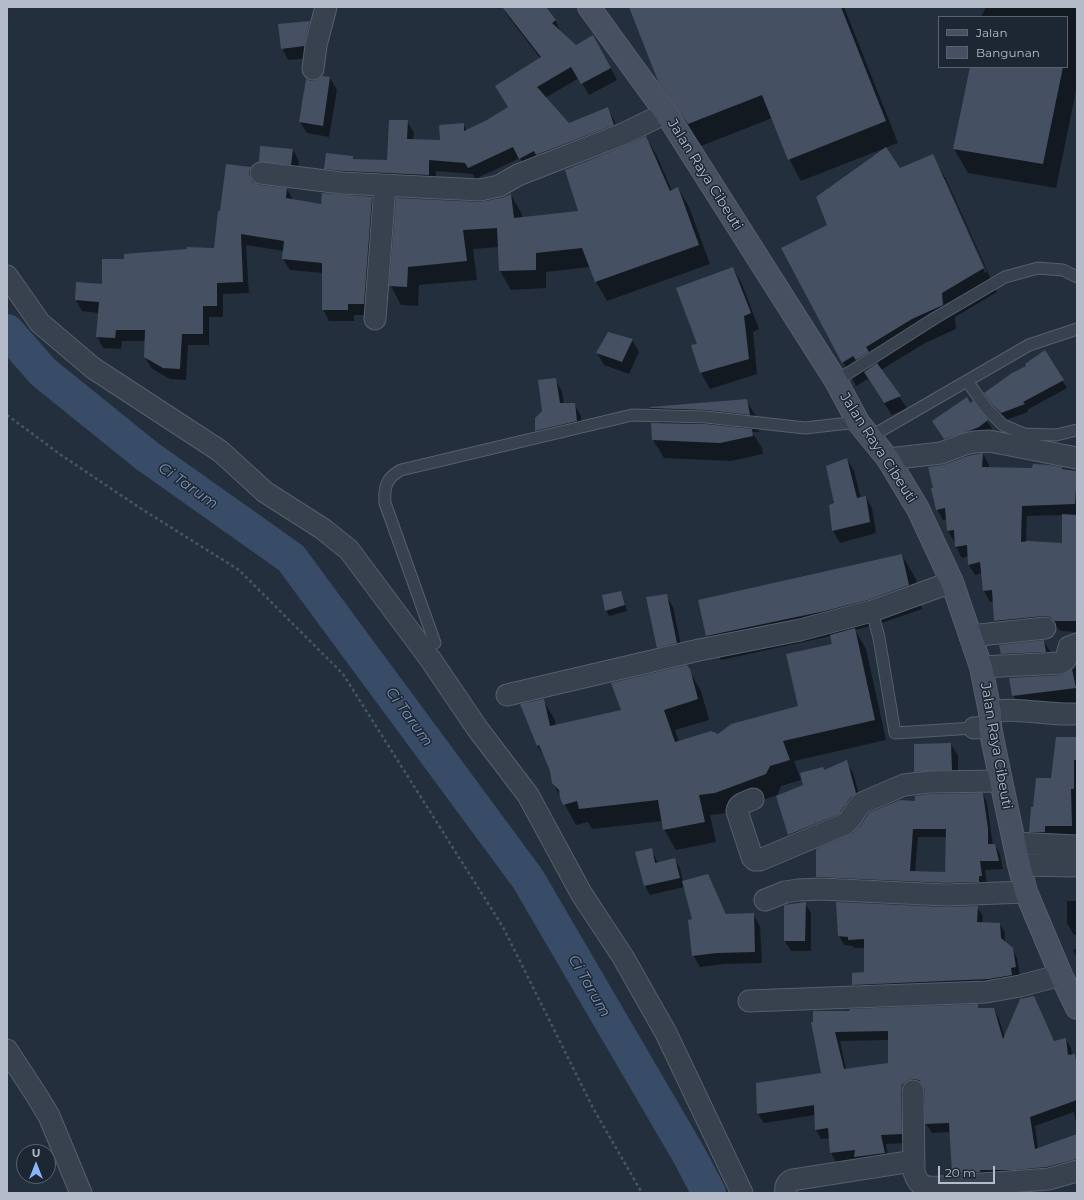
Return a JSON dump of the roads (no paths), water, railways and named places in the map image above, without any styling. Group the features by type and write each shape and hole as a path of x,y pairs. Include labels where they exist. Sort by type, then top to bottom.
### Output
{"main road":[{"name":"Jalan Raya Cibeuti","path":"589,7 666,113 836,381 864,429 888,459 918,509 952,582 981,668 985,722 1001,781 1026,892 1061,975 1077,1008"}],"street":[{"path":"313,69 316,46 326,7"},
{"path":"261,173 342,183 458,190 489,189 623,134 666,113"},
{"path":"375,319 385,186"},
{"path":"7,276 40,323 93,368 220,451 265,492 322,529 349,550 431,660 478,728 528,795 581,893 623,957 666,1033 742,1193"},
{"path":"888,459 941,453 965,444 989,441 1077,458"},
{"path":"507,695 699,650 800,630 872,611 952,582"},
{"path":"970,636 1045,628"},
{"path":"981,668 1061,663 1066,659 1069,647 1077,644"},
{"path":"985,722 998,710 1074,714"},
{"path":"753,799 740,804 737,811 752,857 760,860 845,824 862,804 904,785 929,782 1001,781"},
{"path":"1014,843 1077,846"},
{"path":"1019,865 1077,866"},
{"path":"765,900 785,892 821,889 946,895 1026,892"},
{"path":"749,1001 986,992 1020,986 1061,975"},
{"path":"7,1050 37,1096 48,1116 81,1193"},
{"path":"914,1091 913,1161 916,1179 920,1184 930,1188 1049,1180 1077,1171"},
{"path":"786,1193 786,1184 792,1180 913,1161"}],"lane":[{"path":"836,381 935,318 1005,277 1038,268 1063,270 1077,277"},
{"path":"435,643 385,504 384,492 387,482 393,474 401,470 632,415 706,417 804,428 864,429 967,381 1029,345 1077,329"},
{"path":"967,381 987,409 1003,425 1024,434 1056,435 1077,430"},
{"path":"872,611 879,638 895,733 985,722"}],"waterway":[{"name":"Ci Tarum","path":"7,331 43,372 147,456 291,558 528,879 689,1155 709,1193"}]}
